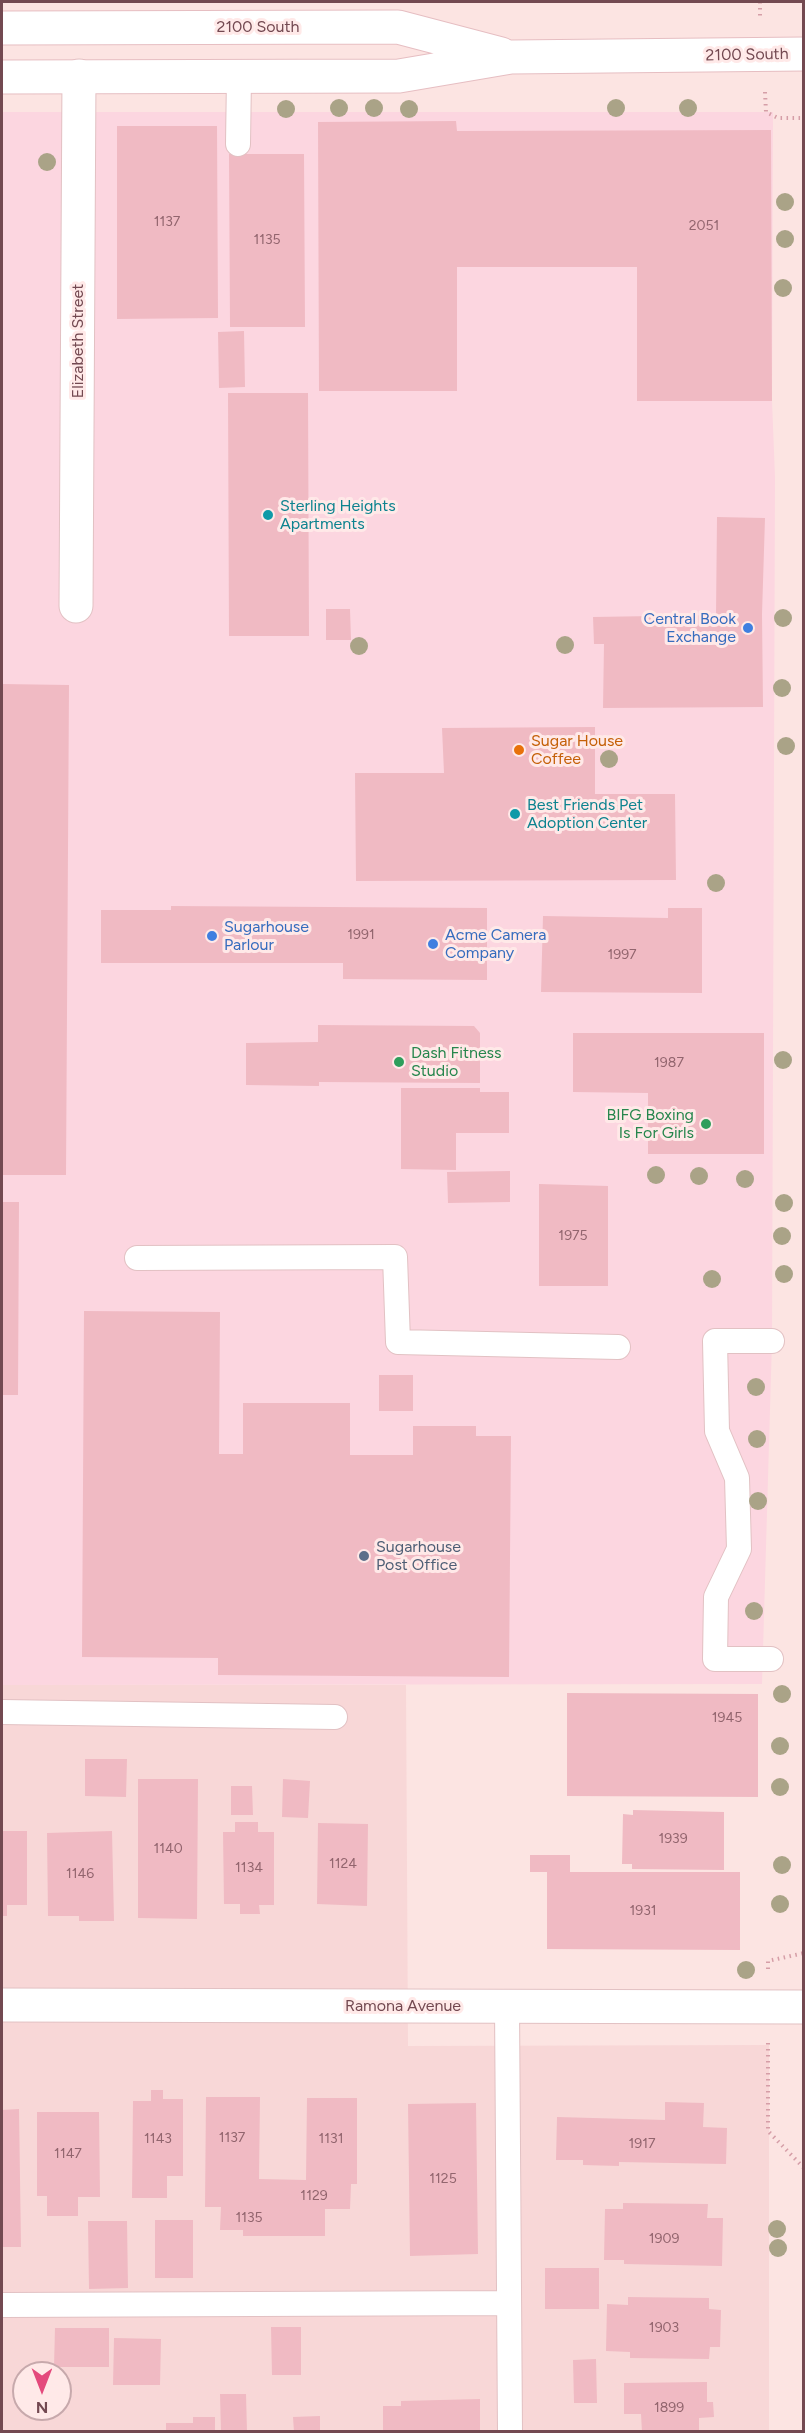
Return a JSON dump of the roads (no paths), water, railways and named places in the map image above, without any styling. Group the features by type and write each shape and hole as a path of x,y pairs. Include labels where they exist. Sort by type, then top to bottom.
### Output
{"street":[{"name":"2100 South","path":"2,28 398,27 512,57"},
{"name":"2100 South","path":"2,77 399,76 512,57 804,54"},
{"name":"Elizabeth Street","path":"76,606 79,76"},
{"name":"Ramona Avenue","path":"2,2005 804,2007"}],"lane":[{"path":"238,144 239,76"},
{"path":"137,1258 395,1257 398,1342 618,1347"},
{"path":"771,1659 715,1659 716,1597 739,1549 736,1478 717,1431 715,1341 772,1341"},
{"path":"2,1712 335,1717"},
{"path":"507,2006 510,2432"},
{"path":"2,2305 508,2303"}],"place":[{"name":"Sterling Heights Apartments","path":"268,515"},
{"name":"Central Book Exchange","path":"748,628"},
{"name":"Sugar House Coffee","path":"519,750"},
{"name":"Best Friends Pet Adoption Center","path":"515,814"},
{"name":"Sugarhouse Parlour","path":"212,936"},
{"name":"Acme Camera Company","path":"433,944"},
{"name":"Dash Fitness Studio","path":"399,1062"},
{"name":"BIFG Boxing Is For Girls","path":"706,1124"},
{"name":"Sugarhouse Post Office","path":"364,1556"}]}
